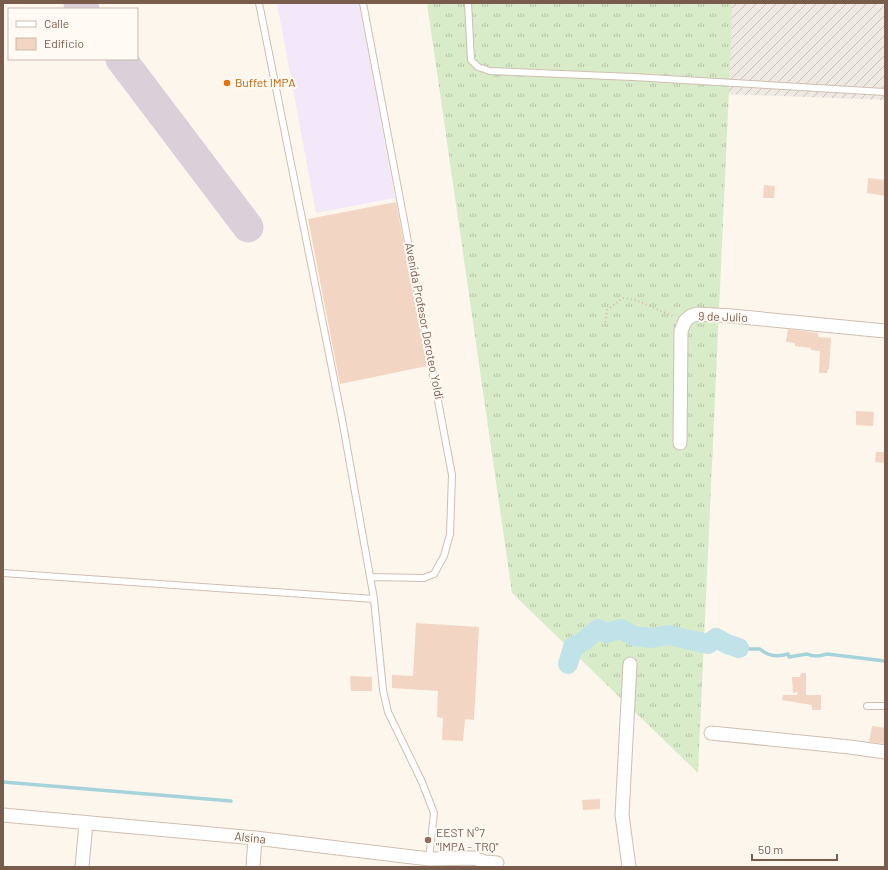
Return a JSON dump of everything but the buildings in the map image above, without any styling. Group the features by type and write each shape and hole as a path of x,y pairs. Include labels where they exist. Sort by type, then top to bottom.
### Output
{"street":[{"name":"9 de Julio","path":"680,443 681,331 686,321 691,316 697,314 732,316 885,331"},
{"path":"629,867 622,815 630,664"},
{"path":"711,733 885,752"},
{"name":"Alsina","path":"3,815 255,838 428,863 474,858 485,862 496,863"},
{"path":"82,867 86,823"},
{"path":"253,867 255,838"}],"lane":[{"path":"259,3 342,419 374,599 383,690 388,712 422,782 434,814 428,863"},
{"name":"Avenida Profesor Doroteo Yoldi","path":"363,3 452,475 450,534 444,556 434,574 424,578 370,577"},
{"path":"468,3 471,60 478,67 490,71 633,76 885,92"},
{"path":"3,573 374,599"},
{"path":"867,706 885,706"}],"path":[{"path":"605,326 607,310 623,298 636,300 686,321"}],"shaded area":[{"path":"277,3 359,3 395,198 316,213"},
{"path":"443,3 885,3 885,100 465,84"}],"green space":[{"path":"427,3 732,3 698,773 512,593"}],"waterway":[{"path":"568,664 573,647 584,641 598,629 607,633 621,629 634,636 651,638 668,635 708,644 716,638 739,648"},
{"path":"739,648 760,649 773,655 788,654 789,657 807,654 812,656 827,654 885,661"},
{"path":"3,782 231,801"}],"taxiway":[{"path":"79,3 83,8"},
{"path":"122,60 248,227"}],"place":[{"name":"Buffet IMPA","path":"227,83"},
{"name":"EEST N°7 \"IMPA - TRQ\"","path":"428,840"}]}
